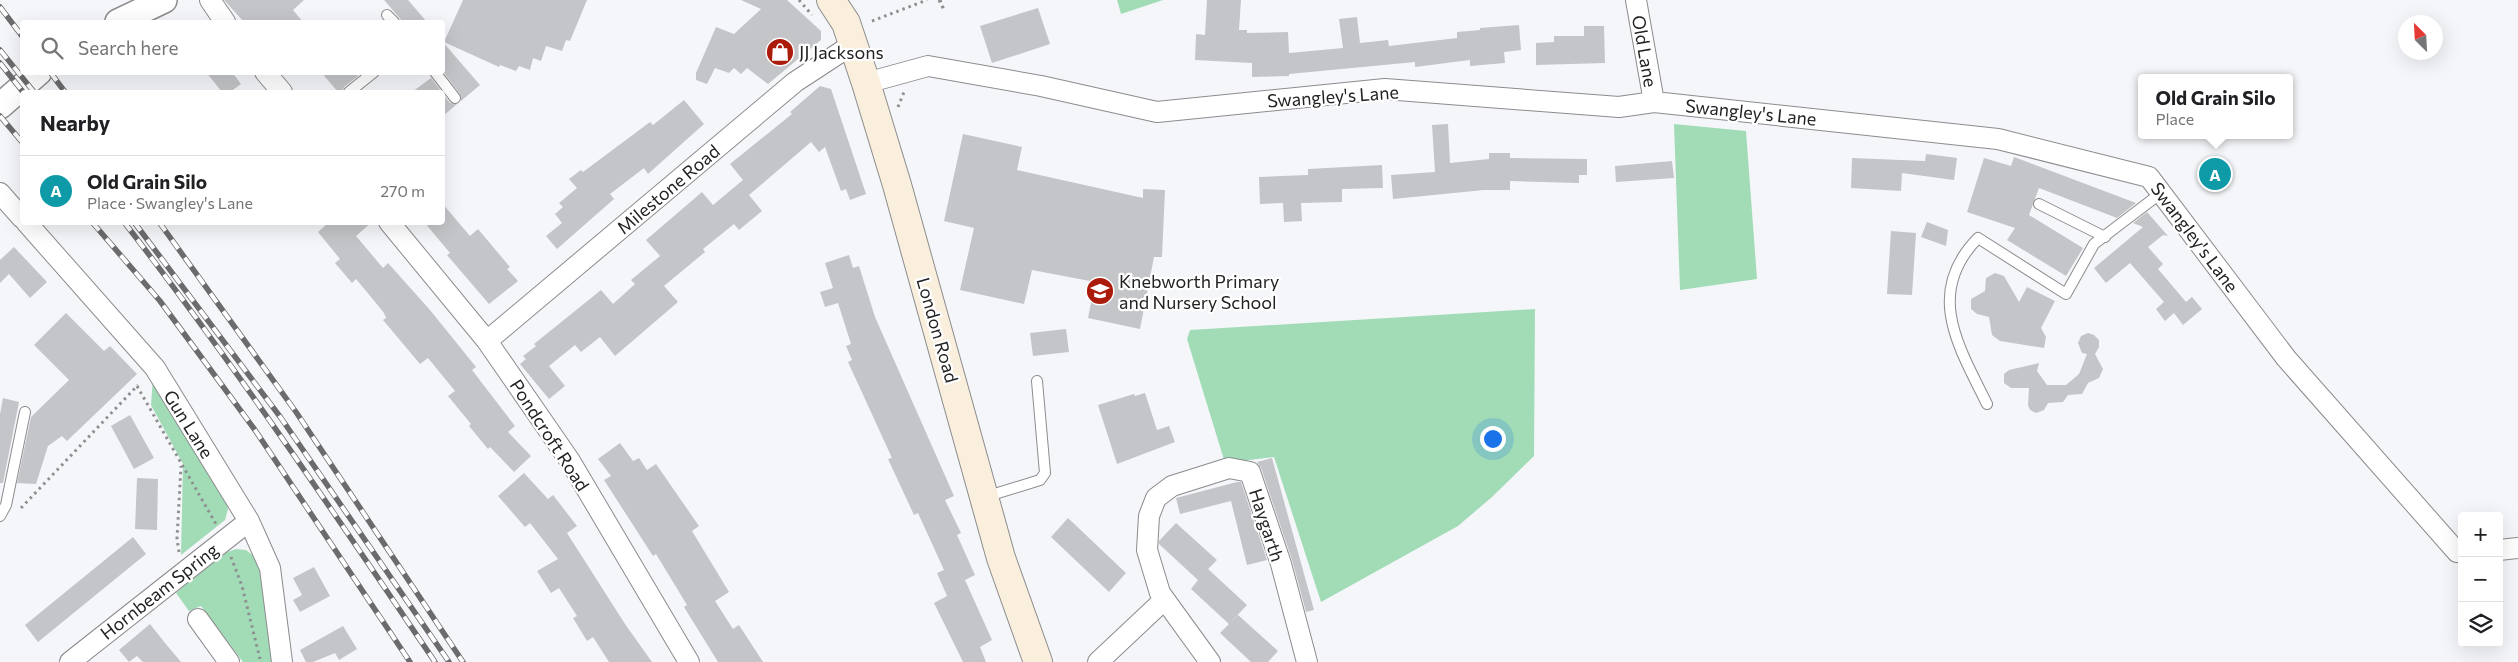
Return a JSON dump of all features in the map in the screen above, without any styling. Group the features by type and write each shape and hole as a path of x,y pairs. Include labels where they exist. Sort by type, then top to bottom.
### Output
{"main road":[{"name":"London Road","path":"823,10 846,22 897,185 1001,558 1038,662"}],"street":[{"path":"122,20 164,0"},
{"path":"210,0 224,20"},
{"name":"Old Lane","path":"1636,0 1654,102"},
{"name":"Milestone Road","path":"487,341 795,82 853,44"},
{"name":"Swangley's Lane","path":"866,83 928,66 1042,86 1157,112 1385,89 1619,106 1654,102 1998,139 2149,176 2286,358 2458,552"},
{"path":"0,106 36,75"},
{"path":"268,75 280,90"},
{"path":"0,193 20,216"},
{"name":"Gun Lane","path":"29,225 154,368 249,521 270,568 282,662"},
{"name":"Pondcroft Road","path":"391,225 487,341 570,461 689,662"},
{"name":"Haygarth","path":"1210,662 1164,600 1147,550 1149,516 1156,498 1172,486 1229,468 1250,472 1281,564 1307,662"},
{"name":"Hornbeam Spring","path":"70,662 185,569 249,521"},
{"path":"2503,550 2518,548"},
{"path":"1098,662 1164,600"},
{"path":"198,619 229,662"}],"lane":[{"path":"352,90 370,75"},
{"path":"437,75 455,98"},
{"path":"1987,404 1962,353 1948,308 1951,282 1967,249 1978,238 2066,294 2094,244 2161,192"},
{"path":"2039,204 2104,237"},
{"path":"984,497 1040,480 1045,473 1037,381"},
{"path":"0,516 6,505 25,412"}],"path":[{"path":"799,0 823,10"},
{"path":"872,21 927,0"},
{"path":"940,0 944,10"},
{"path":"17,512 154,368"},
{"path":"137,386 225,539 242,586 261,662"},
{"path":"182,465 177,539 180,561 185,569"}],"green space":[{"path":"1117,0 1163,0 1121,14"},
{"path":"1674,124 1746,131 1757,279 1680,290"},
{"path":"1535,309 1534,456 1492,497 1458,526 1321,602 1274,457 1225,463 1187,339 1190,330"},
{"path":"153,378 225,497 228,509 225,520 181,555 183,464 151,405"},
{"path":"236,549 246,550 260,561 276,662 243,662 201,606 189,611 176,593 221,554"}],"building":[{"path":"224,0 304,0 293,10 301,20 242,20"},
{"path":"384,0 408,0 425,20 401,20"},
{"path":"463,0 587,0 570,41 566,40 562,51 546,46 541,61 533,58 530,70 519,66 516,71 500,65 499,67 445,42"},
{"path":"741,0 787,0 821,31 821,40 768,84 747,68 741,74 734,68 729,73 715,68 707,84 696,80 696,73 716,27 734,34 761,9"},
{"path":"1207,0 1241,0 1239,30 1247,30 1247,33 1288,32 1289,53 1343,48 1339,19 1357,17 1360,43 1388,40 1389,46 1457,38 1457,32 1480,30 1480,28 1519,25 1521,50 1504,52 1505,63 1470,66 1470,60 1415,67 1415,62 1289,74 1289,76 1252,77 1252,63 1195,60 1196,34 1205,35"},
{"path":"1038,8 1050,44 992,63 980,26"},
{"path":"1584,26 1604,26 1605,63 1536,65 1536,43 1554,42 1554,36 1584,36"},
{"path":"445,44 480,85 461,101 460,94 445,74"},
{"path":"208,75 234,75 241,84 233,90 220,90"},
{"path":"324,75 358,76 343,90 336,90"},
{"path":"431,78 440,90 415,90"},
{"path":"820,86 831,89 866,194 850,200 846,189 841,191 825,147 819,152 811,142 749,195 762,211 739,230 734,224 703,249 705,252 664,286 678,302 615,356 600,337 581,352 575,345 549,366 565,386 549,399 520,364 526,359 523,356 536,346 534,344 601,290 613,304 635,284 631,280 660,256 646,240 702,192 713,205 743,180 730,164 792,114 790,112"},
{"path":"445,97 450,103 457,104 445,114"},
{"path":"684,100 704,124 648,174 644,168 610,194 614,199 557,249 546,236 562,223 555,214 563,207 559,203 577,188 569,179 581,170 583,172 650,122 653,125"},
{"path":"1448,124 1450,163 1489,159 1489,153 1510,153 1510,158 1587,159 1587,175 1579,175 1579,183 1510,181 1510,190 1484,190 1393,199 1391,175 1435,172 1432,125"},
{"path":"963,134 1022,147 1017,170 1143,198 1143,189 1165,190 1162,257 1154,257 1140,329 1088,318 1095,282 1032,270 1024,304 960,290 974,228 944,221"},
{"path":"1926,154 1957,158 1954,180 1902,173 1901,191 1851,188 1852,158 1925,161"},
{"path":"2014,157 2136,203 2117,218 2039,188 2029,215 2083,248 2066,276 2007,240 2015,228 1967,212 1984,158 2011,166"},
{"path":"1672,161 1674,178 1616,182 1615,166"},
{"path":"2215,164 2221,167 2224,173 2221,179 2215,182 2209,179 2206,173 2209,167"},
{"path":"1382,165 1383,188 1342,189 1342,202 1301,203 1302,221 1284,222 1283,203 1260,204 1259,177 1308,175 1308,169"},
{"path":"445,207 470,236 478,229 510,267 507,269 518,281 489,304 447,255 450,253 427,225 445,225"},
{"path":"2147,212 2168,236 2163,235 2148,247 2163,264 2158,269 2186,302 2192,297 2202,309 2183,325 2174,313 2165,321 2156,309 2164,302 2130,263 2106,283 2094,268 2143,227 2133,223"},
{"path":"1927,222 1948,230 1946,246 1921,237"},
{"path":"326,225 369,225 356,236 383,268 388,263 430,310 476,367 472,370 515,426 508,432 531,456 514,472 490,447 488,449 469,426 471,424 448,396 455,391 428,358 420,364 383,320 386,318 384,313 356,279 352,283 335,263 340,259 318,232"},
{"path":"1891,231 1916,233 1912,295 1887,294"},
{"path":"14,247 47,282 30,298 9,274 0,283 0,260"},
{"path":"849,255 853,268 859,266 875,317 954,496 945,500 961,533 957,535 975,575 965,580 992,640 980,647 986,662 963,662 934,603 947,596 937,573 944,570 918,513 914,515 888,459 892,458 848,362 852,360 846,346 851,344 838,303 825,307 820,292 833,288 825,263"},
{"path":"1995,273 2004,276 2019,302 2027,287 2055,301 2041,328 2046,337 2044,348 2000,341 1992,335 1989,317 1977,314 1971,309 1971,299 1985,291 1986,278"},
{"path":"66,313 104,351 110,346 137,374 67,441 62,436 48,446 36,484 17,483 31,417 69,380 34,345"},
{"path":"1066,329 1069,352 1033,356 1030,333"},
{"path":"2088,333 2094,335 2099,340 2099,347 2095,354 2103,369 2099,378 2088,383 2082,394 2068,395 2063,402 2048,403 2044,410 2036,413 2030,410 2028,405 2029,388 2011,388 2004,383 2004,374 2009,370 2039,363 2037,371 2047,385 2066,385 2079,374 2087,354 2082,353 2078,343 2081,336"},
{"path":"1145,393 1157,430 1169,426 1175,442 1117,464 1098,405 1134,394 1135,396"},
{"path":"3,398 19,402 3,483 0,483 0,414"},
{"path":"130,415 154,458 134,469 111,426"},
{"path":"620,443 633,461 639,458 647,470 656,464 699,526 692,531 729,592 715,601 733,629 739,625 763,662 718,662 684,607 687,605 656,554 653,556 604,480 611,476 598,459"},
{"path":"1272,458 1314,610 1306,612 1292,560 1261,468 1257,462"},
{"path":"524,473 548,499 553,495 577,526 567,533 625,624 652,662 609,662 593,637 587,641 573,618 577,616 559,588 551,593 537,571 558,559 530,523 525,527 498,496"},
{"path":"137,478 158,479 157,530 135,529"},
{"path":"1241,482 1267,560 1247,565 1231,501 1180,514 1176,498"},
{"path":"1068,518 1126,573 1109,592 1051,537"},
{"path":"1176,523 1217,560 1208,569 1247,605 1229,624 1191,589 1198,580 1159,544 1159,541"},
{"path":"133,537 146,554 38,642 25,625"},
{"path":"314,567 330,596 300,612 293,600 302,595 293,578"},
{"path":"1238,615 1278,651 1268,662 1251,662 1220,633"},
{"path":"150,624 181,662 143,662 137,656 129,662 119,650"},
{"path":"343,626 357,649 339,660 335,653 313,662 306,662 300,650"}],"railway":[{"path":"0,7 20,33"},
{"path":"0,50 20,75"},
{"path":"0,63 21,90"},
{"path":"20,75 32,90"},
{"path":"52,75 64,90"},
{"path":"0,116 20,140"},
{"path":"95,225 160,301 255,430 410,662"},
{"path":"126,225 244,384 435,662"},
{"path":"136,225 281,418 449,662"},
{"path":"161,225 296,412 463,662"}],"place":[{"name":"JJ Jacksons","path":"780,52"},
{"name":"Old Grain Silo","path":"2215,174"},
{"name":"Knebworth Primary and Nursery School","path":"1100,291"}]}
